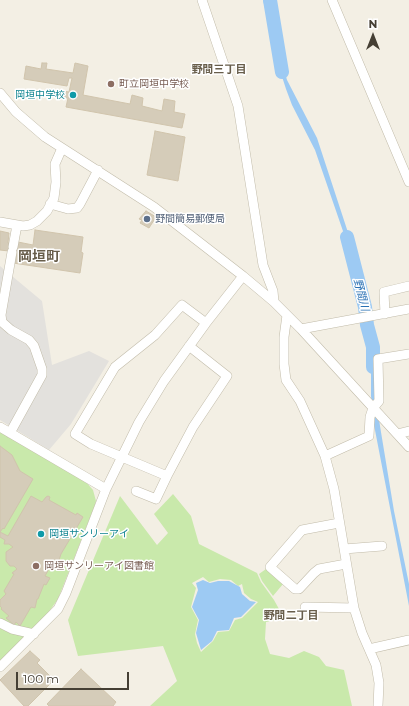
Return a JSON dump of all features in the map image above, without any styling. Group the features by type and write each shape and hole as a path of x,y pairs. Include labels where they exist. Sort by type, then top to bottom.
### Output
{"street":[{"path":"202,0 242,122 246,160 263,265 273,291 274,302"},
{"path":"332,0 409,182"},
{"path":"0,93 16,112 45,137 154,207 274,302 301,328 409,447"},
{"path":"0,222 16,225 30,225 37,221 47,211 54,198 56,164 62,148"},
{"path":"50,204 68,209 77,208 98,170"},
{"path":"10,433 42,376 42,369 34,346 29,340 11,330 2,322 1,315 16,225"},
{"path":"0,668 58,608 66,594 106,489 139,422 164,380 188,346 243,276"},
{"path":"385,314 384,292 409,286"},
{"path":"167,476 92,444 75,434 115,367 155,335 182,305 206,322"},
{"path":"301,328 409,309"},
{"path":"287,315 284,337 284,364 286,380 300,401 325,456 334,489 354,608 362,633 376,665 379,683 378,706"},
{"path":"136,491 156,499 193,427 227,376 188,346"},
{"path":"325,456 369,436 372,408 379,401 378,359 409,354"},
{"path":"0,427 106,489"},
{"path":"397,434 409,432"},
{"path":"339,523 302,530 270,568 295,589 299,589 319,569 346,564"},
{"path":"344,549 382,546"},
{"path":"305,607 354,608"},
{"path":"0,623 12,629 34,634"},
{"path":"369,649 409,640"}],"green space":[{"path":"0,432 86,482 93,490 96,501 58,599 48,613 0,661"},
{"path":"173,494 191,516 199,544 257,573 261,582 279,609 280,619 266,622 265,639 270,654 289,658 304,651 319,657 326,666 344,670 352,706 150,706 177,681 163,646 78,656 68,620 120,496 157,545 168,533 154,514","holes":["203,577 209,582 220,579 231,580 238,586 242,584 244,593 251,599 258,602 242,618 235,620 229,631 218,632 213,641 201,652 195,634 198,620 191,607 196,588 192,583"]},
{"path":"266,569 283,584 273,596 262,581 259,574"}],"shaded area":[{"path":"0,266 42,301 52,365 89,351 109,361 71,424 49,450 0,420"}],"water":[{"name":"野間川","path":"263,0 269,0 276,42 287,80 317,138 359,266 372,338 376,398 380,426 394,511 409,584 409,606 374,425 371,396 370,341 363,312 361,288 354,263 315,150 292,105 286,89 277,61"},
{"path":"203,580 210,583 229,581 240,587 242,594 250,601 256,602 241,617 234,618 229,630 217,631 212,641 201,650 196,633 199,620 192,607 198,590 196,583"}],"building":[{"name":"岡垣中学校","path":"42,63 47,63 46,69 73,73 75,63 88,66 83,95 130,104 132,95 143,98 142,106 162,111 164,99 175,101 174,112 185,114 182,128 66,107 68,98 61,97 63,91 69,92 72,78 69,78 67,86 24,79 26,66 41,69"},
{"path":"155,131 185,137 178,181 147,175"},
{"name":"野間簡易郵便局","path":"146,211 156,217 149,228 140,223 142,220 139,219"},
{"path":"35,230 83,237 81,252 83,253 80,273 13,263 17,252 0,250 0,231 9,233 8,243 18,242 33,245"},
{"path":"0,446 12,455 20,471 33,479 4,529 3,528 0,532"},
{"name":"岡垣サンリーアイ","path":"31,496 42,502 48,496 50,497 49,500 76,515 77,513 83,517 59,560 50,567 45,576 50,578 46,585 44,584 37,599 35,608 31,607 20,626 16,622 14,625 6,618 9,616 1,609 2,608 0,606 0,600 6,594 4,591 14,574 12,573 17,569 14,566 10,566 6,561 6,552 13,547 9,544 4,544 5,540 0,537 0,532 8,536"},
{"path":"30,651 40,660 37,663 54,680 28,706 24,706 0,680"},
{"path":"81,669 116,702 113,706 49,706 47,704"}],"waterway":[{"name":"野間川","path":"270,0 282,72"},
{"name":"野間川","path":"347,237 365,307 367,325 373,347 373,367"}],"place":[{"name":"町立岡垣中学校","path":"111,84"},
{"name":"岡垣中学校","path":"73,95"},
{"name":"野間簡易郵便局","path":"147,219"},
{"name":"岡垣サンリーアイ","path":"41,534"},
{"name":"岡垣サンリーアイ図書館","path":"36,566"}],"district":[{"name":"野間三丁目","path":"219,70"},
{"name":"岡垣町","path":"39,257"},
{"name":"野間二丁目","path":"291,616"}]}
